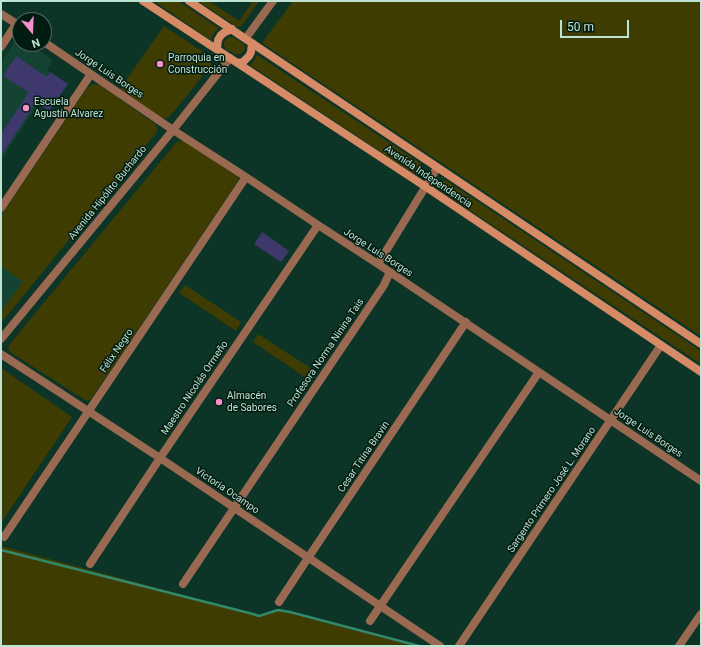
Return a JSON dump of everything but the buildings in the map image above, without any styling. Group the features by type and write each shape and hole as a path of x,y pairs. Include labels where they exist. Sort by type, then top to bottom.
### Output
{"main road":[{"name":"Avenida Independencia","path":"143,1 426,187 701,372"},
{"name":"Avenida Independencia","path":"189,1 701,344"},
{"path":"217,50 218,40 221,35 232,29"},
{"path":"238,63 243,62 250,56 251,52 249,40"}],"street":[{"path":"249,40 273,1"},
{"path":"1,14 12,21"},
{"path":"1,47 12,33"},
{"name":"Jorge Luis Borges","path":"52,47 173,130 466,322 701,481"},
{"name":"Avenida Hipólito Buchardo","path":"1,339 173,130 230,58"},
{"path":"1,208 91,74"},
{"path":"378,264 437,168"},
{"name":"Félix Negro","path":"4,538 246,177"},
{"name":"Maestro Nicolás Ormeño","path":"90,564 318,225"},
{"name":"Profesora Norma Ninina Tais","path":"183,584 384,285 390,272"},
{"name":"Cesar Titina Bravin","path":"279,602 466,322"},
{"name":"Sargento Primero José L. Morano","path":"459,646 661,345"},
{"name":"Victoria Ocampo","path":"1,354 160,458 440,646"},
{"path":"370,621 539,372"},
{"path":"679,646 701,614"}],"shaded area":[{"path":"154,1 178,1 219,28 214,33 211,40"},
{"path":"198,1 209,1 239,21 253,1 259,1 243,24 238,27"},
{"path":"293,1 701,1 701,336 262,43"},
{"path":"164,26 208,55 211,59 211,66 170,116 161,118 120,89"},
{"path":"230,37 244,44 245,49 242,53 236,55 226,49 224,42"},
{"path":"12,46 12,52 41,52 53,60 47,70 68,84 49,111 38,104 1,160 1,63"},
{"path":"257,55 420,163 422,166 422,171 418,174 413,173 250,65 255,60"},
{"path":"93,84 100,85 155,124 157,127 157,132 1,323 1,312 23,282 1,266 1,216 87,88"},
{"path":"184,141 238,176 239,180 91,399 87,401 10,352 8,347 175,144 177,142"},
{"path":"444,180 701,351 701,364 441,191 438,185"},
{"path":"1,266 24,282 1,312"},
{"path":"185,285 241,322 236,331 179,293"},
{"path":"258,334 315,371 309,380 253,342"},
{"path":"1,368 72,417 1,523"},
{"path":"1,546 259,616 278,610 415,646 1,646"}],"waterway":[{"path":"1,550 259,616 278,610 290,612 419,646"}],"place":[{"name":"Parroquia en Construcción","path":"160,64"},
{"name":"Escuela Agustín Alvarez","path":"26,108"},
{"name":"Almacén de Sabores","path":"219,402"}]}
